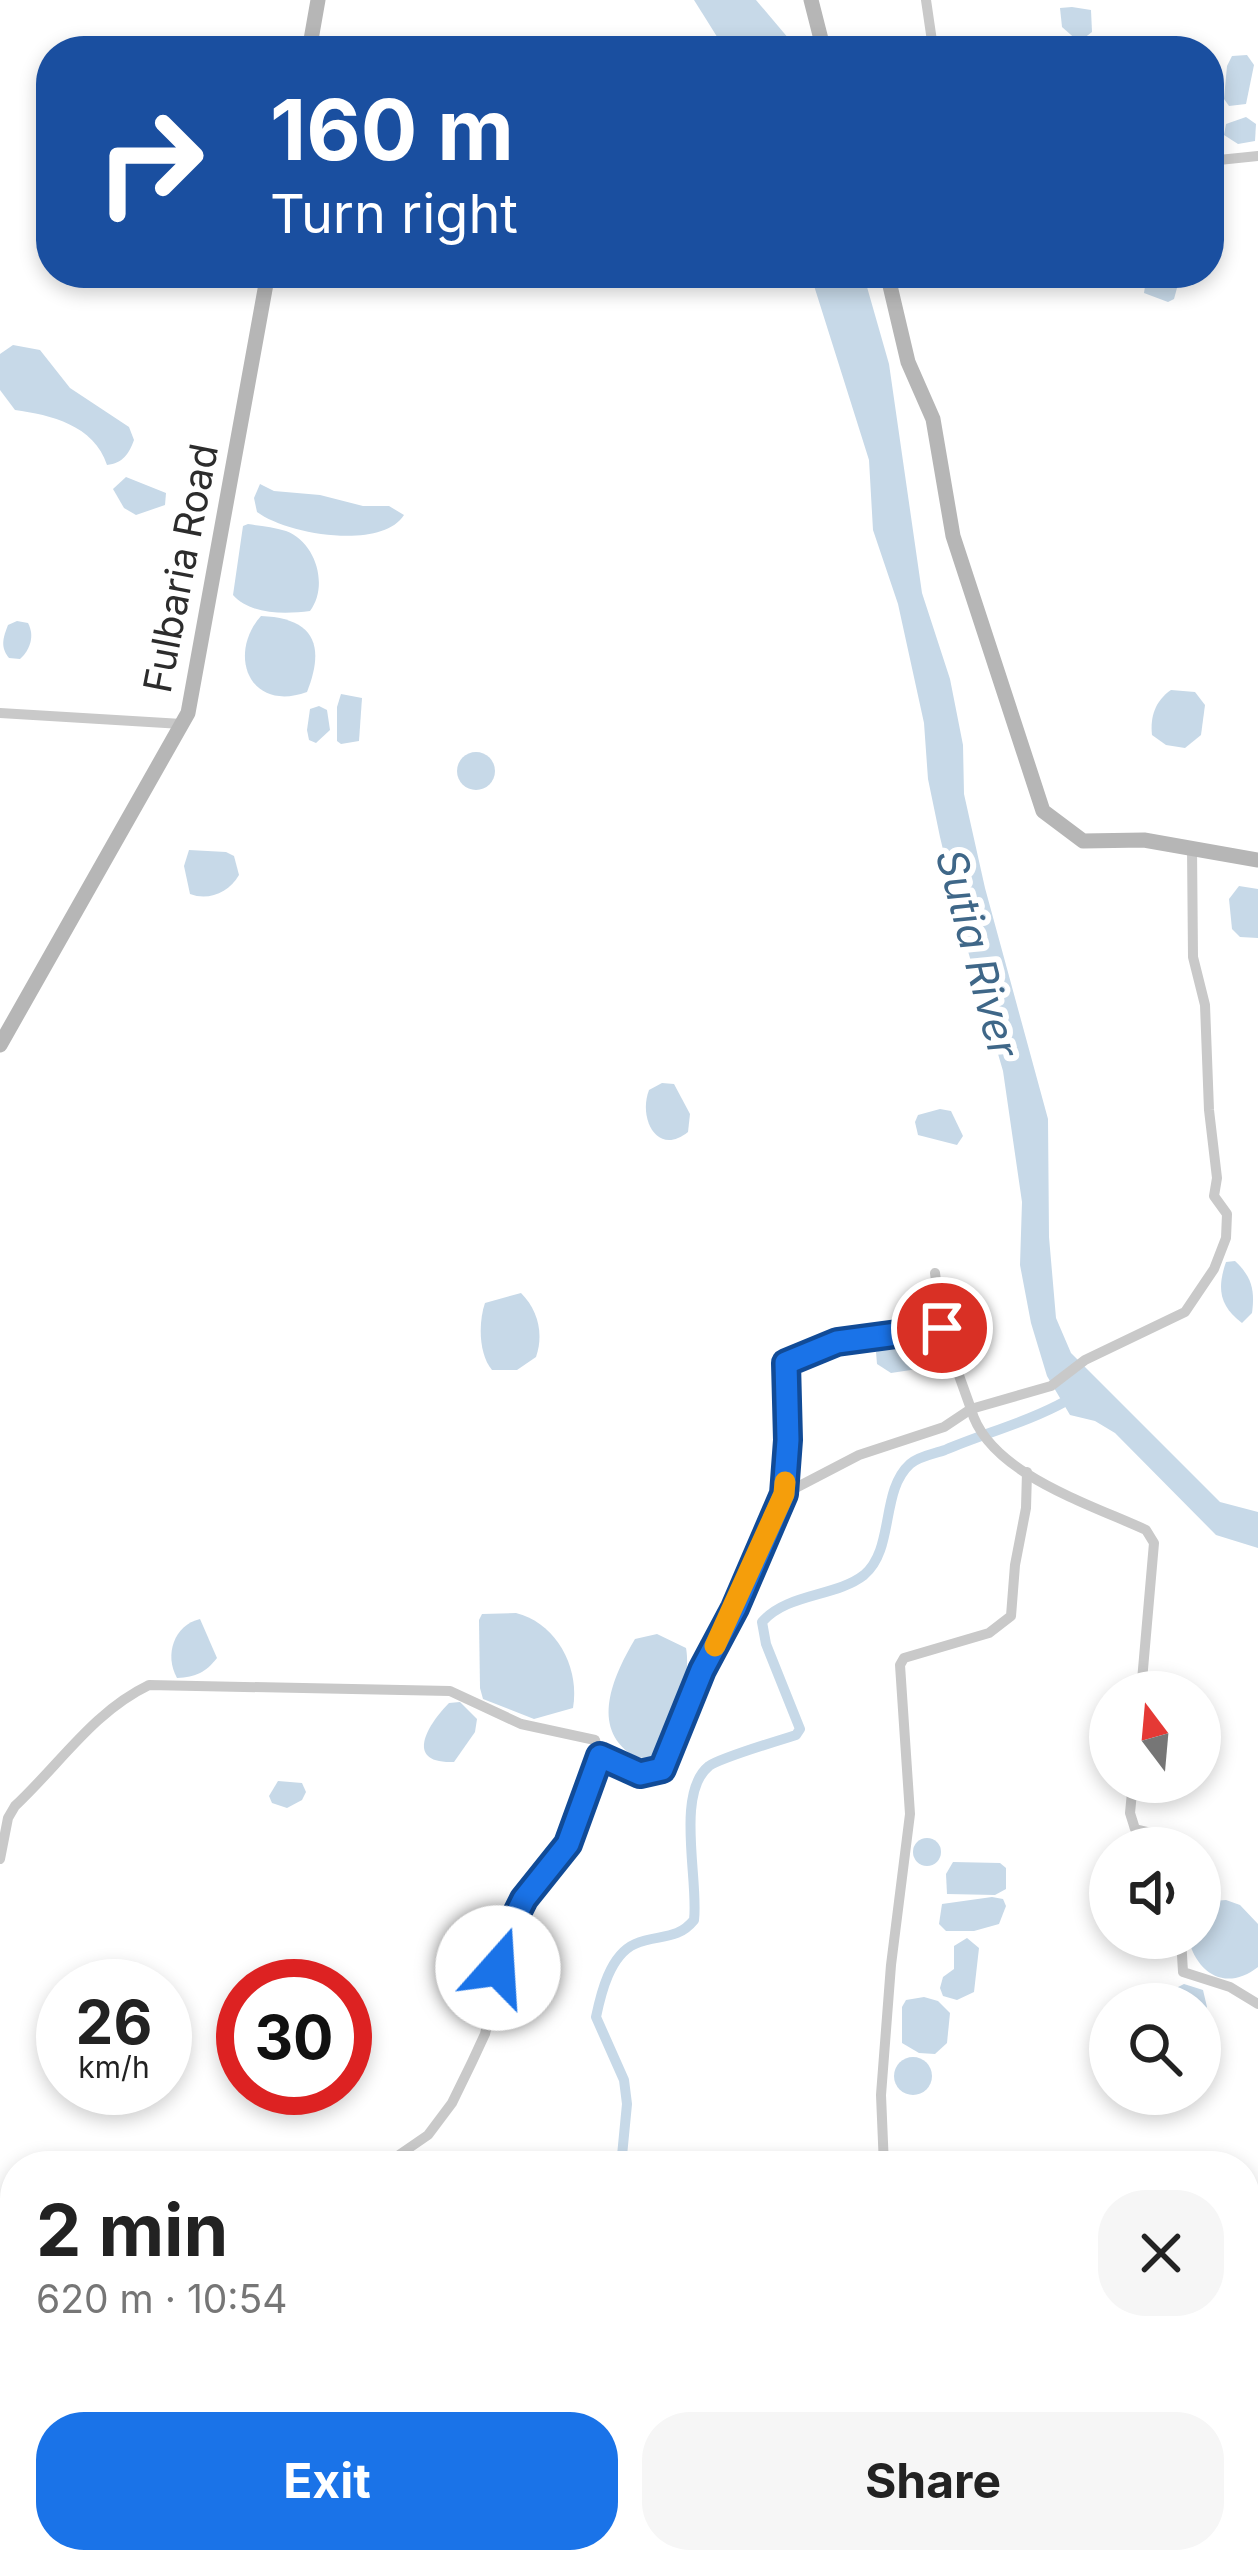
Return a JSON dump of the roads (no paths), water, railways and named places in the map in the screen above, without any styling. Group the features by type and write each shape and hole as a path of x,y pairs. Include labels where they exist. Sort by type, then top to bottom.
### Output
{"main road":[{"path":"312,36 318,0"},
{"path":"811,0 820,36"},
{"name":"Fulbaria Road","path":"0,1046 188,713 265,288"},
{"path":"891,288 908,362 933,419 953,536 1043,812 1083,842 1144,840 1258,860"}],"street":[{"path":"926,0 931,36"},
{"path":"1224,159 1258,156"},
{"path":"0,713 182,724"},
{"path":"784,1494 859,1455 944,1427 971,1409 1051,1386 1085,1360 1185,1312 1214,1269 1226,1238 1227,1214 1214,1196 1217,1178 1205,1005 1193,957 1192,848"},
{"path":"935,1273 942,1328 986,1442 1004,1460 1145,1531 1154,1543 1143,1671"},
{"path":"600,1756 640,1774 662,1769 784,1494 786,1363 837,1342 942,1328"},
{"path":"883,2151 881,2095 889,1987 910,1814 900,1665 904,1658 989,1633 1011,1616 1027,1472"},
{"path":"0,1859 15,1806 101,1715 149,1685 450,1691 520,1724 596,1740 600,1756 568,1844 524,1899 510,1927 485,2034 452,2103 428,2134 404,2151"},
{"path":"1182,1959 1183,1972 1231,1987 1258,2004"}],"water":[{"path":"694,0 756,0 786,36 717,36"},
{"path":"1060,8 1091,10 1092,32 1072,36 1062,27"},
{"path":"1247,55 1254,65 1246,104 1229,106 1224,99 1227,66 1232,56"},
{"path":"1246,117 1256,124 1255,141 1238,144 1224,135 1226,124"},
{"name":"Sutia River","path":"815,288 867,288 889,364 922,593 950,679 963,745 964,794 1048,1119 1049,1237 1056,1318 1071,1353 1220,1502 1258,1512 1258,1548 1216,1535 1115,1433 1095,1421 1070,1415 1047,1376 1020,1265 1022,1202 1003,1071 940,837 928,779 924,723 898,604 873,530 869,460"},
{"path":"1145,288 1177,288 1168,302 1144,293"},
{"path":"13,345 40,350 70,388 129,427 134,440 125,457 107,465 82,431 57,419 15,410 0,390 0,354"},
{"path":"126,477 166,493 165,505 136,515 124,508 113,489"},
{"path":"260,484 274,491 389,506 404,515 375,533 310,532 257,512 254,498"},
{"path":"243,526 286,531 305,545 319,578 310,611 259,610 233,595"},
{"path":"261,616 293,622 311,637 315,660 307,692 271,694 249,676 246,647"},
{"path":"28,623 31,633 29,647 20,659 9,658 3,646 8,625"},
{"path":"1171,690 1195,692 1205,705 1201,735 1185,748 1166,745 1152,735 1155,710"},
{"path":"341,694 362,698 359,741 337,741"},
{"path":"310,709 327,710 330,730 316,743 309,740 307,730"},
{"path":"476,752 489,758 495,771 489,784 476,790 463,784 457,771 463,758"},
{"path":"189,850 234,856 239,875 218,894 190,894 184,866"},
{"path":"1239,886 1258,889 1258,938 1240,937 1232,929 1229,899"},
{"path":"662,1083 674,1084 690,1114 688,1132 677,1139 659,1137 648,1122 649,1090"},
{"path":"951,1111 963,1136 957,1145 918,1135 918,1115"},
{"path":"1235,1261 1249,1278 1252,1291 1252,1313 1242,1323 1224,1303 1221,1288 1226,1262"},
{"path":"521,1293 538,1323 536,1357 517,1370 492,1370 481,1338 485,1303"},
{"path":"924,1348 928,1357 924,1368 891,1373 877,1364 876,1352"},
{"path":"516,1613 543,1626 562,1649 573,1677 573,1708 534,1719 483,1699 479,1620 482,1614"},
{"path":"200,1619 217,1658 200,1673 177,1678 171,1660 174,1642 184,1628"},
{"path":"657,1634 686,1648 685,1689 671,1735 652,1757 641,1758 617,1740 611,1727 610,1697 635,1639"},
{"path":"460,1702 477,1719 475,1732 454,1762 438,1761 428,1756 424,1741 449,1703"},
{"path":"278,1781 302,1783 306,1792 302,1800 287,1808 272,1803 269,1796"},
{"path":"927,1838 937,1842 941,1852 937,1862 927,1866 917,1862 913,1852 917,1842"},
{"path":"953,1862 1000,1863 1006,1868 1006,1889 995,1895 947,1894 946,1874"},
{"path":"1003,1899 1006,1906 999,1924 974,1931 946,1931 939,1924 942,1904"},
{"path":"1221,1900 1240,1905 1258,1924 1258,1967 1235,1978 1214,1975 1197,1959 1221,1959"},
{"path":"967,1938 979,1948 974,1992 957,2000 943,1996 940,1988 943,1977 954,1969 954,1946"},
{"path":"906,2000 938,2001 950,2013 947,2043 935,2054 919,2053 902,2043 902,2007"},
{"path":"913,2057 926,2063 932,2076 926,2089 913,2095 900,2089 894,2076 900,2063"}],"waterway":[{"path":"622,2151 624,2080 596,2017 608,1976 626,1949 681,1931 694,1920 691,1816 699,1779 709,1766 796,1735 800,1729 762,1622 798,1600 840,1588 864,1575 880,1550 901,1475 914,1461 1066,1401"}]}
